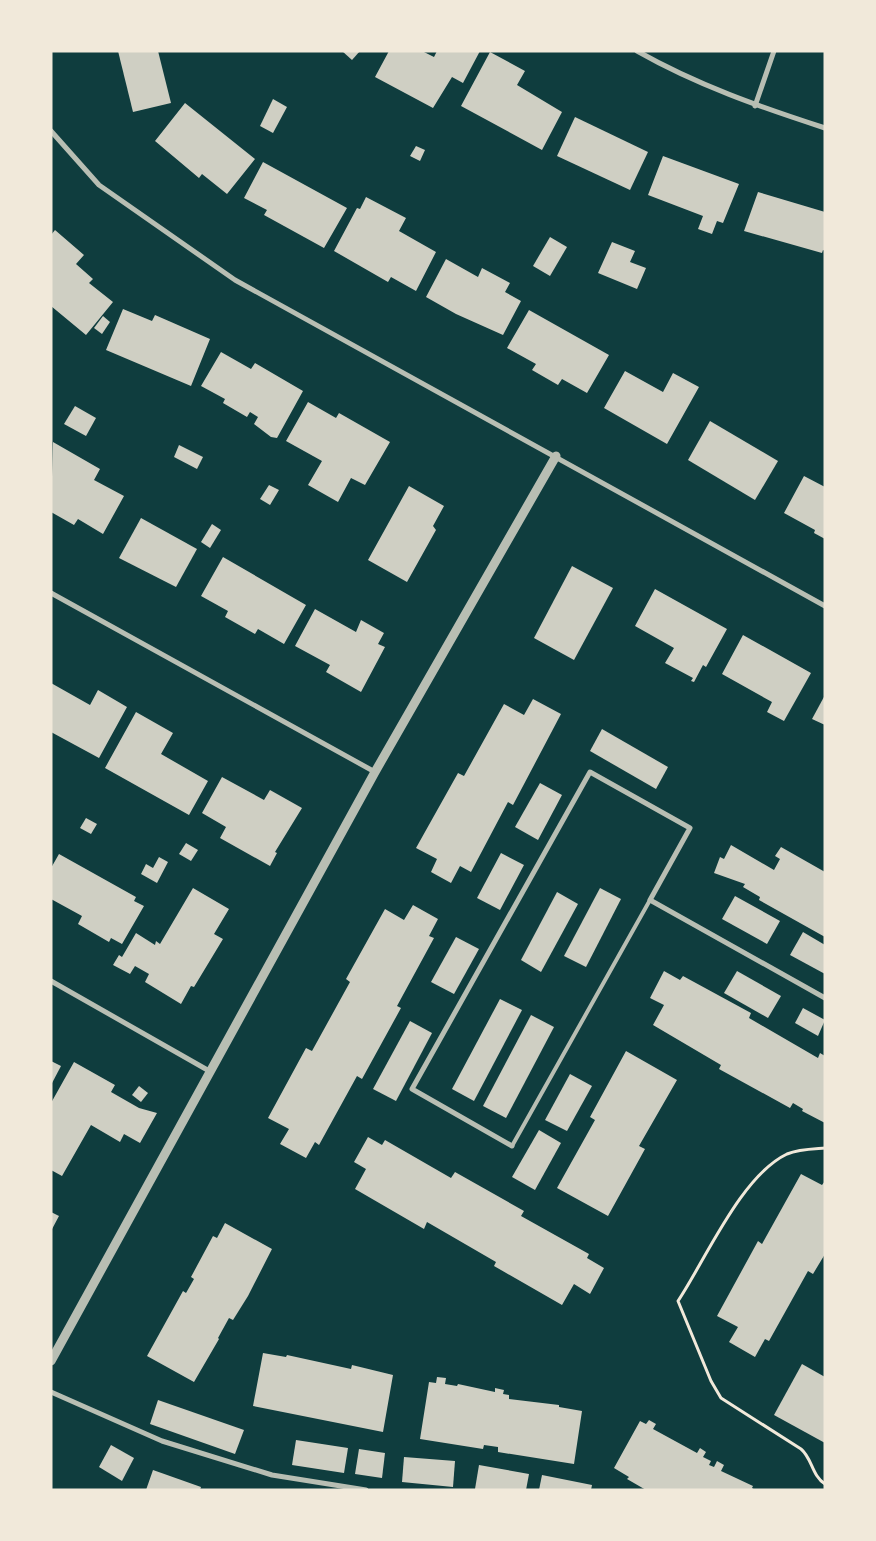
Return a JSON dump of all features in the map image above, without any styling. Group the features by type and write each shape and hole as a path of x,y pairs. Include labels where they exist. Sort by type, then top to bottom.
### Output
{"street":[{"path":"637,51 678,74 755,106 825,128"},
{"path":"755,106 774,51"},
{"path":"51,131 99,185 235,280 825,606"},
{"path":"51,1361 375,772 556,456"},
{"path":"51,593 375,772"},
{"path":"512,1146 412,1089 590,772 690,828 650,900 825,998"},
{"path":"51,981 211,1072"},
{"path":"51,1392 162,1441 272,1475 366,1490"}],"lane":[{"path":"512,1146 650,900"}],"path":[{"path":"825,1148 796,1151 785,1155 747,1189 724,1222 678,1302 711,1382 722,1398 802,1449 807,1454 816,1474 825,1484"}],"building":[{"path":"118,51 158,51 171,103 133,112"},
{"path":"342,51 360,51 352,60"},
{"path":"389,51 422,51 434,57 437,51 480,51 463,83 452,77 433,108 375,77"},
{"path":"490,52 525,71 517,85 562,112 542,150 461,106"},
{"path":"273,99 287,107 273,133 260,126"},
{"path":"185,103 255,159 227,194 202,174 199,178 155,141"},
{"path":"575,117 648,152 630,190 557,156"},
{"path":"416,146 425,150 420,161 410,156"},
{"path":"663,156 739,184 723,223 717,221 712,234 698,229 703,216 648,195"},
{"path":"263,162 347,208 324,248 264,215 267,210 244,198"},
{"path":"758,192 825,212 825,251 823,250 822,253 744,231"},
{"path":"366,197 406,218 399,231 436,252 416,291 391,277 388,282 334,251 357,208 360,209"},
{"path":"55,230 84,255 76,264 93,279 89,283 113,302 86,335 51,306 51,235"},
{"path":"550,237 567,247 550,276 533,266"},
{"path":"612,242 635,251 630,262 646,268 637,289 598,273"},
{"path":"446,259 478,277 482,268 510,283 505,292 521,301 503,335 456,314 426,297"},
{"path":"123,309 152,321 155,315 210,339 191,386 106,350"},
{"path":"529,310 609,355 587,393 562,379 558,385 532,370 536,364 507,348"},
{"path":"103,316 110,322 102,334 94,328"},
{"path":"221,352 251,369 255,363 303,391 277,438 271,437 254,424 258,417 250,412 247,417 223,403 225,399 201,386"},
{"path":"625,371 663,392 673,373 699,387 667,444 604,408"},
{"path":"308,402 336,418 339,413 390,442 365,485 351,478 338,502 308,485 322,461 286,441"},
{"path":"75,406 96,418 86,436 64,424"},
{"path":"710,421 778,461 755,500 688,460"},
{"path":"53,442 100,469 94,480 124,496 103,534 78,519 74,525 51,512"},
{"path":"179,445 203,457 197,469 174,457"},
{"path":"804,476 825,487 825,539 814,533 815,530 784,513"},
{"path":"269,485 279,490 270,505 260,499"},
{"path":"409,486 444,506 433,526 436,530 407,582 368,560"},
{"path":"141,518 197,549 176,587 119,558"},
{"path":"212,524 221,530 210,548 201,542"},
{"path":"223,557 306,605 284,644 258,629 255,634 225,617 228,611 201,596"},
{"path":"572,566 613,588 574,660 534,638"},
{"path":"655,589 727,629 706,667 703,665 694,682 691,681 693,678 665,663 674,648 635,626"},
{"path":"315,609 356,632 361,620 384,633 378,644 385,647 361,692 326,672 330,665 295,646"},
{"path":"743,635 811,673 784,721 767,712 772,702 722,674"},
{"path":"51,683 90,705 98,690 127,707 99,758 51,732"},
{"path":"825,695 825,725 812,719"},
{"path":"533,699 561,714 513,805 508,802 471,872 460,866 451,883 431,872 437,859 416,848 458,773 464,776 504,704 524,715"},
{"path":"136,712 173,733 161,754 208,781 189,815 105,768"},
{"path":"602,729 668,767 656,789 590,751"},
{"path":"222,777 264,800 270,790 302,808 275,852 277,853 270,866 220,838 226,827 202,813"},
{"path":"540,783 562,795 538,840 515,827"},
{"path":"86,818 97,824 91,834 80,828"},
{"path":"186,843 198,850 191,861 179,854"},
{"path":"731,845 774,870 780,859 775,856 781,847 825,872 825,937 759,900 760,897 743,887 745,884 714,873 720,857 724,859"},
{"path":"501,853 524,865 500,910 477,898"},
{"path":"59,854 136,897 134,901 144,906 122,944 111,938 109,942 78,924 82,916 51,899 51,868"},
{"path":"159,857 168,862 157,883 141,874 146,864 153,868"},
{"path":"193,888 229,909 214,934 223,939 194,987 191,986 181,1004 145,982 149,974 135,966 130,974 113,965 119,955 122,957 136,933 155,945 156,941 160,944"},
{"path":"600,888 621,899 586,967 564,956"},
{"path":"557,892 578,904 541,972 521,960"},
{"path":"735,896 780,921 767,944 722,919"},
{"path":"413,905 438,919 429,936 434,938 397,1006 401,1008 362,1079 357,1076 319,1145 315,1142 306,1158 280,1144 289,1129 268,1118 306,1048 312,1051 350,982 346,979 385,909 404,920"},
{"path":"803,932 825,945 825,974 790,955"},
{"path":"456,937 479,949 454,994 431,982"},
{"path":"664,971 680,980 683,976 751,1013 749,1018 818,1058 820,1053 825,1056 825,1123 802,1111 803,1109 793,1103 790,1108 719,1069 721,1065 653,1025 664,1005 650,998"},
{"path":"737,971 781,996 768,1018 724,993"},
{"path":"500,999 522,1010 474,1101 452,1089"},
{"path":"803,1008 825,1020 818,1036 795,1023"},
{"path":"531,1015 554,1027 506,1118 483,1106"},
{"path":"410,1021 432,1033 396,1101 373,1089"},
{"path":"626,1051 677,1080 639,1146 645,1149 608,1216 557,1188 595,1120 590,1117"},
{"path":"51,1061 61,1066 51,1085"},
{"path":"74,1062 115,1085 111,1092 139,1108 157,1113 140,1143 124,1134 120,1142 91,1125 62,1176 51,1170 51,1103"},
{"path":"570,1074 592,1086 567,1131 545,1120"},
{"path":"139,1086 148,1093 141,1102 132,1095"},
{"path":"539,1130 561,1143 535,1190 512,1177"},
{"path":"368,1137 382,1145 385,1140 451,1178 455,1172 524,1211 521,1216 589,1254 587,1258 604,1268 590,1294 574,1284 562,1305 494,1266 496,1262 427,1222 424,1229 355,1189 366,1169 354,1162"},
{"path":"801,1174 822,1185 825,1181 825,1254 813,1274 808,1271 769,1341 765,1339 755,1357 729,1342 738,1327 717,1316 758,1241 762,1244"},
{"path":"51,1212 59,1216 51,1231"},
{"path":"225,1223 272,1249 248,1296 233,1320 229,1318 194,1382 147,1356 183,1291 186,1293 194,1279 191,1277 213,1236 217,1238"},
{"path":"263,1353 286,1357 287,1355 351,1369 352,1365 393,1375 383,1432 253,1406"},
{"path":"802,1364 825,1377 825,1443 774,1415"},
{"path":"437,1377 446,1378 445,1384 457,1386 458,1384 495,1392 495,1388 504,1390 503,1394 509,1395 509,1399 559,1405 559,1407 582,1411 574,1464 498,1452 498,1447 484,1445 483,1449 420,1439 429,1382 436,1383"},
{"path":"158,1400 244,1430 235,1454 150,1424"},
{"path":"649,1420 656,1424 653,1429 697,1453 700,1448 706,1452 703,1457 711,1461 709,1465 714,1467 717,1461 724,1465 721,1471 753,1486 752,1488 755,1490 646,1490 627,1479 629,1477 614,1468 640,1421 646,1424"},
{"path":"296,1440 348,1448 344,1473 292,1465"},
{"path":"111,1445 134,1458 122,1481 99,1467"},
{"path":"359,1449 385,1453 382,1478 355,1474"},
{"path":"404,1457 455,1461 453,1487 402,1482"},
{"path":"479,1465 529,1474 526,1490 475,1489"},
{"path":"153,1470 201,1487 200,1490 146,1490"},
{"path":"542,1475 592,1485 591,1490 539,1490"}]}
